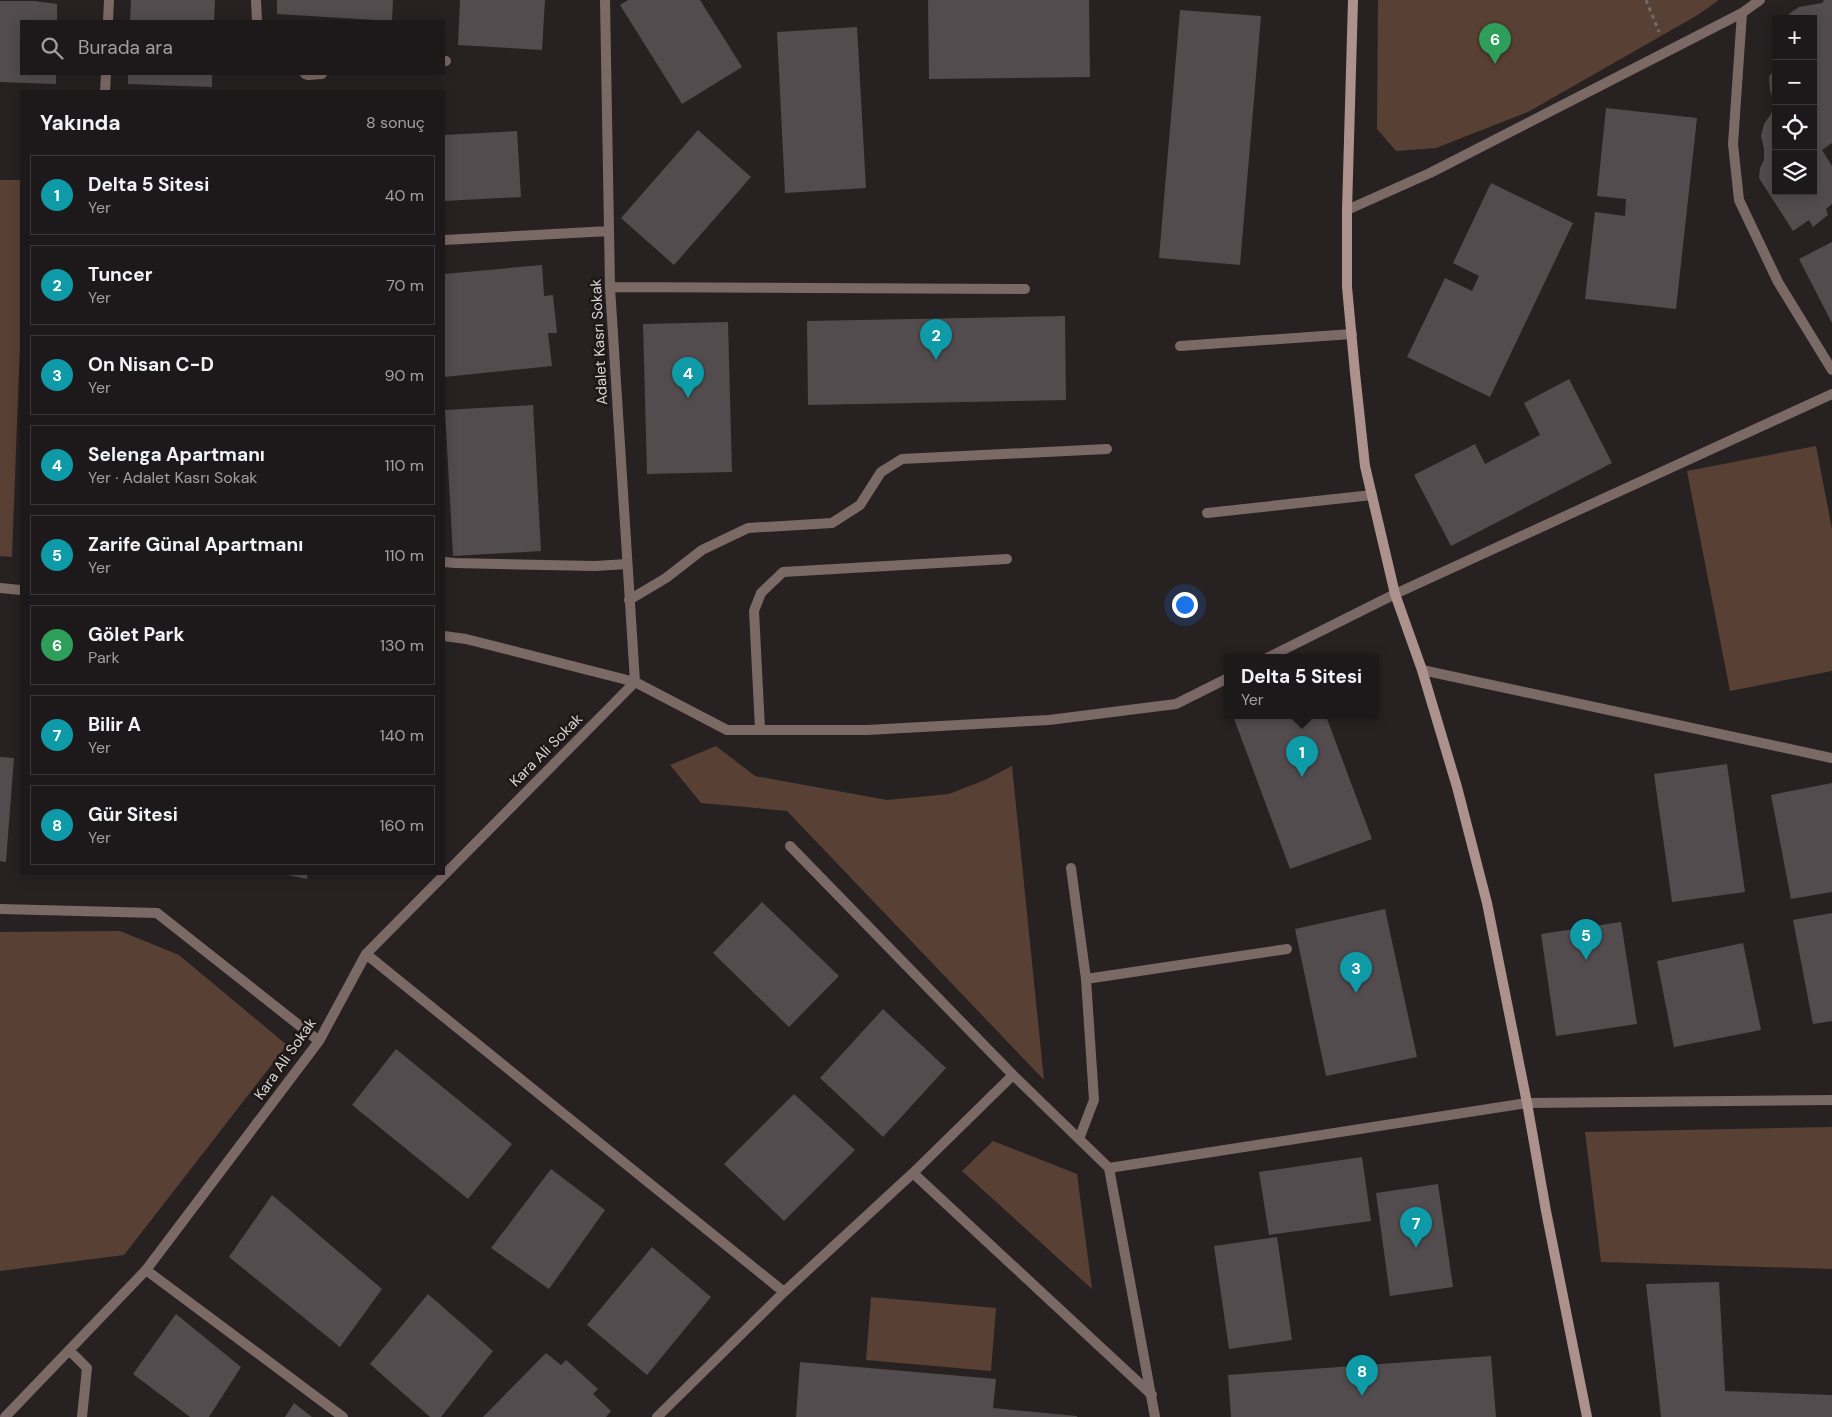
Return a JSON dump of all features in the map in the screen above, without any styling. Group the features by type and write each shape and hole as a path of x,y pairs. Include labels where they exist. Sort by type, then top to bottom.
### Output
{"main road":[{"path":"1353,0 1347,210 1347,287 1365,466 1395,594 1422,670 1457,787 1487,903 1586,1417"}],"street":[{"path":"108,20 110,0"},
{"path":"256,0 257,20"},
{"name":"Adalet Kasrı Sokak","path":"605,0 610,287 635,682"},
{"path":"1347,210 1430,173 1742,13 1760,0"},
{"path":"1742,13 1733,144 1739,200 1778,282 1832,370"},
{"path":"105,90 106,75"},
{"path":"445,240 609,231"},
{"path":"610,287 1026,289"},
{"path":"1180,346 1352,334"},
{"path":"1275,654 1395,594 1832,394"},
{"path":"629,600 666,578 702,550 748,528 832,522 860,505 881,472 902,459 1107,450"},
{"path":"1207,512 1372,495"},
{"path":"760,729 754,611 761,593 783,572 1007,559"},
{"path":"445,562 455,564 595,566 627,564"},
{"path":"0,588 20,590"},
{"path":"445,636 466,639 635,682 727,730 867,730 1049,720 1176,704 1224,680"},
{"path":"1422,670 1832,758"},
{"name":"Kara Ali Sokak","path":"445,874 635,682"},
{"path":"790,846 1013,1075 1109,1168 1155,1417"},
{"path":"1071,868 1086,978 1094,1100 1079,1139"},
{"name":"Kara Ali Sokak","path":"5,1417 146,1270 319,1041 366,954 444,875"},
{"path":"0,909 157,912 319,1041"},
{"path":"1086,978 1287,949"},
{"path":"366,954 784,1292"},
{"path":"657,1417 784,1292 913,1173 1013,1075"},
{"path":"1109,1168 1527,1103 1832,1100"},
{"path":"913,1173 1152,1395"},
{"path":"146,1270 343,1417"},
{"path":"69,1350 87,1368 82,1417"}],"path":[{"path":"1646,0 1666,52"}],"shaded area":[{"path":"1378,0 1719,0 1696,16 1528,112 1436,148 1396,151 1377,129"},
{"path":"0,180 20,180 20,345 12,557 0,556"},
{"path":"1816,446 1832,529 1832,671 1730,691 1687,471"},
{"path":"716,746 755,776 887,800 949,794 985,780 1012,766 1044,1080 787,811 701,803 670,765"},
{"path":"120,931 179,955 287,1045 124,1255 0,1271 0,932"},
{"path":"1832,1127 1832,1269 1601,1262 1585,1132"},
{"path":"993,1141 1077,1174 1092,1289 962,1171"},
{"path":"871,1297 996,1308 991,1371 866,1360"}],"building":[{"path":"131,0 215,0 214,20 130,20"},
{"path":"277,0 393,0 392,20 277,14"},
{"path":"460,0 545,0 542,50 458,45"},
{"path":"628,0 700,0 742,67 682,104 620,5"},
{"path":"928,0 1089,0 1090,77 929,79"},
{"path":"1824,0 1832,0 1832,143 1822,150 1832,166 1832,204 1826,209 1828,215 1813,227 1809,220 1793,231 1759,178 1760,168 1764,160 1761,136 1764,124 1772,110 1772,195 1817,195 1817,15 1789,15 1799,7 1822,3"},
{"path":"0,1 34,1 57,4 57,20 20,20 20,75 56,75 56,84 0,82"},
{"path":"1180,10 1261,16 1240,265 1159,258"},
{"path":"857,27 866,188 785,193 777,32"},
{"path":"1772,72 1772,96 1770,90 1769,77"},
{"path":"128,75 212,75 212,87 128,84"},
{"path":"1606,108 1697,118 1676,309 1585,299 1595,212 1625,216 1626,199 1597,196"},
{"path":"698,130 751,177 674,265 621,218"},
{"path":"517,131 521,197 445,201 445,135"},
{"path":"1491,183 1573,223 1490,397 1407,357 1445,278 1472,291 1479,276 1453,263"},
{"path":"1832,242 1832,323 1799,259"},
{"path":"542,265 544,296 553,295 557,333 548,333 552,366 445,377 445,274"},
{"path":"1065,316 1066,400 808,405 807,321"},
{"path":"728,322 732,472 647,474 643,324"},
{"path":"1569,379 1612,463 1451,546 1414,475 1475,444 1485,464 1540,435 1524,403"},
{"path":"533,405 541,551 453,556 445,410"},
{"path":"1234,719 1327,719 1372,839 1290,869"},
{"path":"0,757 14,758 6,862 0,861"},
{"path":"1727,764 1745,892 1672,902 1654,774"},
{"path":"1832,783 1832,892 1791,899 1771,795"},
{"path":"288,875 308,875 307,879"},
{"path":"762,902 839,976 789,1027 713,953"},
{"path":"1385,909 1417,1057 1326,1076 1295,929"},
{"path":"1832,913 1832,1021 1813,1024 1793,920"},
{"path":"1621,922 1637,1024 1556,1036 1541,934"},
{"path":"1743,943 1761,1030 1674,1047 1657,961"},
{"path":"883,1009 946,1068 883,1137 820,1078"},
{"path":"396,1049 512,1144 468,1199 352,1105"},
{"path":"794,1094 855,1150 784,1221 724,1164"},
{"path":"1362,1157 1371,1221 1269,1235 1259,1172"},
{"path":"551,1169 605,1210 549,1289 491,1248"},
{"path":"1438,1184 1453,1287 1390,1296 1376,1193"},
{"path":"272,1195 382,1289 340,1347 229,1257"},
{"path":"1277,1237 1292,1340 1229,1349 1214,1246"},
{"path":"652,1247 711,1297 647,1375 587,1325"},
{"path":"1719,1282 1725,1391 1832,1395 1832,1417 1661,1417 1646,1284"},
{"path":"428,1294 493,1351 441,1417 430,1417 370,1364"},
{"path":"176,1314 241,1367 209,1417 190,1417 133,1374"},
{"path":"546,1353 561,1365 566,1360 598,1389 593,1394 611,1411 606,1417 483,1417"},
{"path":"1491,1356 1496,1417 1231,1417 1228,1375"},
{"path":"800,1362 996,1379 993,1408 1077,1417 796,1417"},
{"path":"294,1403 312,1417 285,1417"}],"place":[{"name":"Gölet Park","path":"1495,64"},
{"name":"Tuncer","path":"936,360"},
{"name":"Selenga Apartmanı","path":"688,398"},
{"name":"Delta 5 Sitesi","path":"1302,777"},
{"name":"Zarife Günal Apartmanı","path":"1586,960"},
{"name":"On Nisan C-D","path":"1356,993"},
{"name":"Bilir A","path":"1416,1248"},
{"name":"Gür Sitesi","path":"1362,1396"}]}
